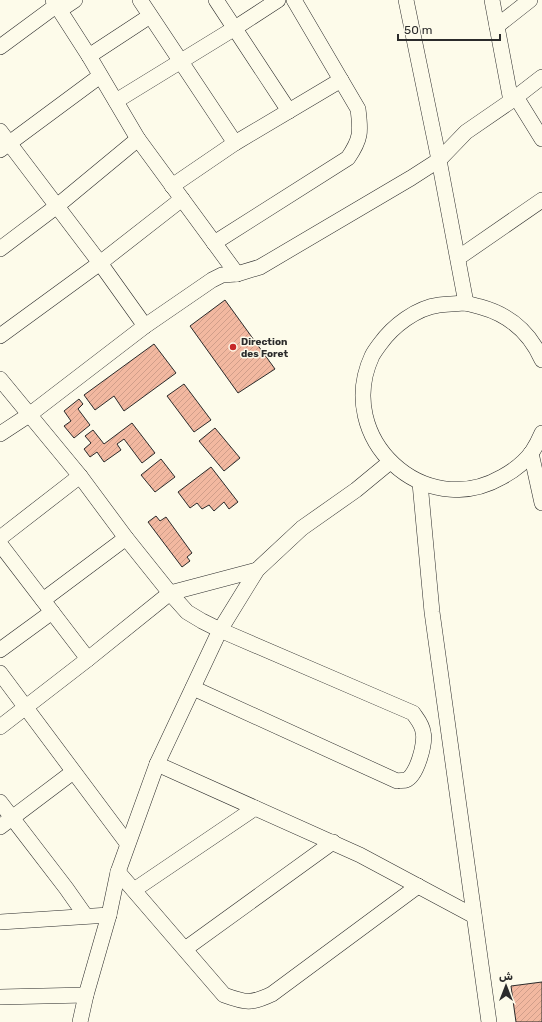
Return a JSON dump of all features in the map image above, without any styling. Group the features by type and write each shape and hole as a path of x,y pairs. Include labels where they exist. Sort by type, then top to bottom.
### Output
{"street":[{"path":"0,47 57,5 75,0"},
{"path":"140,0 235,143"},
{"path":"216,0 289,111"},
{"path":"116,101 278,0"},
{"path":"214,243 348,158 357,145 360,134 358,109 294,0"},
{"path":"406,0 439,160 466,303"},
{"path":"492,0 514,99 542,139"},
{"path":"497,26 530,0"},
{"path":"57,5 89,56 138,140 237,274"},
{"path":"89,56 150,16"},
{"path":"100,76 3,141 100,263 145,326"},
{"path":"0,434 29,415 145,326 212,280 222,276 237,274 260,267 439,160 466,132 514,99 542,77"},
{"path":"172,186 235,143 341,80"},
{"path":"0,249 138,140"},
{"path":"0,336 100,263 182,199"},
{"path":"458,258 542,200"},
{"path":"542,360 539,343 517,325 493,310 466,303 438,305 411,315 388,332 372,356 364,384 364,412 373,439 390,462 404,474 420,482 444,489 469,489 493,482 514,470 532,453 542,434"},
{"path":"0,379 80,476 126,538 187,612 220,630 413,713 420,723 424,733 423,748 413,774 406,780 397,781 194,688"},
{"path":"532,453 542,503"},
{"path":"80,1022 109,915 118,872 127,843 157,764 220,630 257,570 302,528 356,490 390,462"},
{"path":"0,538 80,476"},
{"path":"420,482 432,612 489,1022"},
{"path":"0,650 126,538"},
{"path":"0,544 88,659"},
{"path":"0,727 170,593 257,570"},
{"path":"0,673 127,843"},
{"path":"157,764 333,842 474,916"},
{"path":"0,827 73,772"},
{"path":"0,802 66,888 85,916"},
{"path":"134,890 254,808"},
{"path":"185,949 333,842"},
{"path":"118,872 224,995 241,1001 257,1001 272,994 418,886"},
{"path":"0,922 109,915"},
{"path":"0,997 86,996"}],"building":[{"name":"Direction des Foret","path":"225,300 275,369 238,393 190,326"},
{"path":"154,344 176,373 124,411 114,396 95,410 84,395"},
{"path":"184,384 211,420 194,432 167,396"},
{"path":"79,399 83,404 78,409 90,425 74,438 64,426 71,421 64,411"},
{"path":"132,423 155,453 142,463 124,439 117,444 121,450 104,462 97,452 90,457 84,449 91,443 85,436 93,430 104,444"},
{"path":"215,428 240,458 224,471 199,441"},
{"path":"161,459 175,477 155,492 141,475"},
{"path":"211,467 238,502 229,509 224,502 214,511 209,505 202,509 197,503 190,508 178,492"},
{"path":"156,516 160,521 166,517 192,553 187,557 190,561 182,567 148,522"},
{"path":"542,982 542,1022 516,1022 511,986"}],"place":[{"name":"Direction des Foret","path":"233,347"}]}
